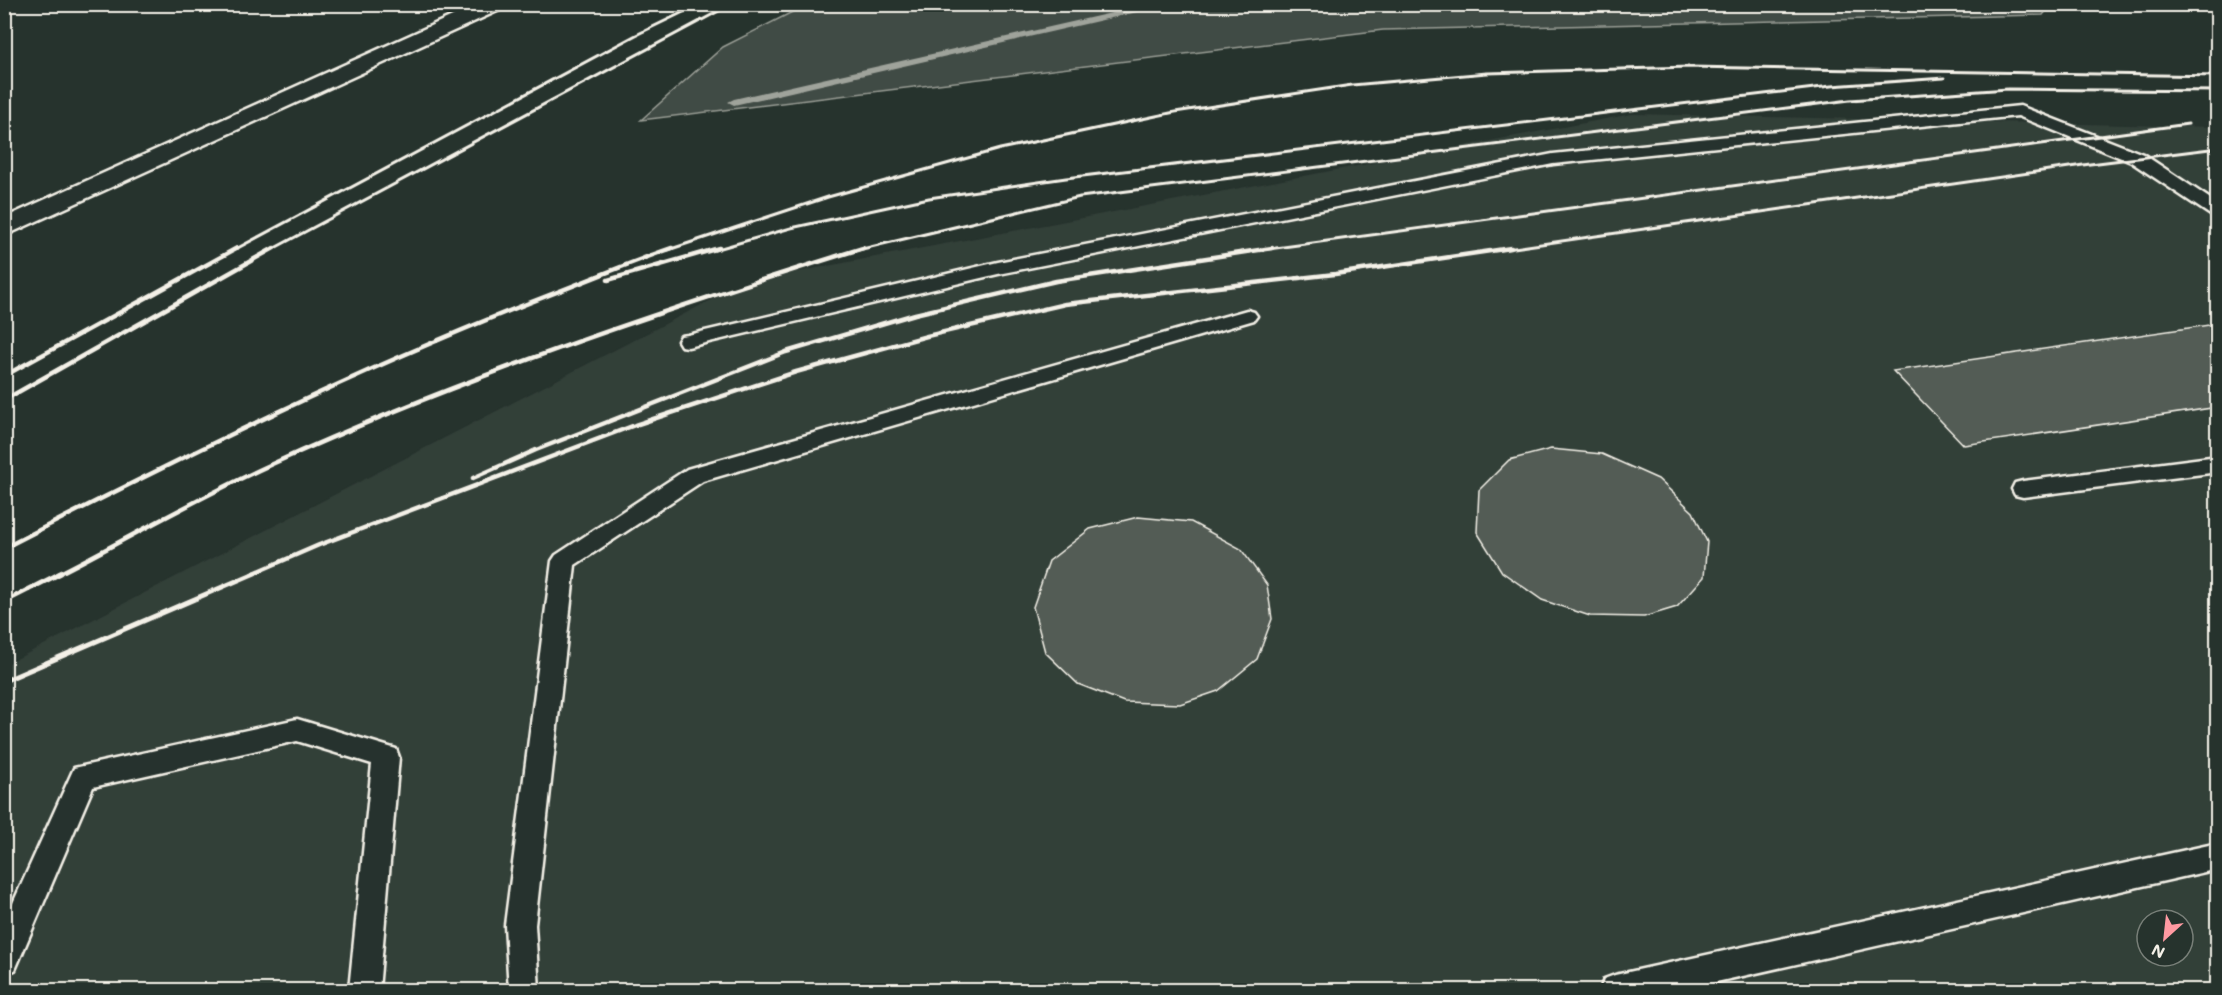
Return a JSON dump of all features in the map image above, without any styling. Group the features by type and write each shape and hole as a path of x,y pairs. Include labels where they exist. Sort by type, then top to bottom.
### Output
{"street":[{"path":"4,228 497,4"}],"lane":[{"path":"688,341 998,268 1553,159 2020,111 2137,158 2217,212"},
{"path":"524,990 520,925 564,561 694,475 1247,316"},
{"path":"2023,489 2217,464"},
{"path":"4,959 84,777 297,730 386,757 364,990"},
{"path":"1615,990 2217,856"}],"shaded area":[{"path":"808,4 2051,5 2043,15 1383,30 641,120 723,47"},
{"path":"1632,114 2217,127 2217,990 5,990 5,665 748,281"}],"building":[{"path":"2209,325 2218,332 2218,407 1964,445 1893,371"},
{"path":"1551,449 1602,454 1658,479 1693,512 1707,542 1704,577 1677,607 1644,617 1590,616 1542,600 1502,572 1477,532 1479,490 1509,460"},
{"path":"1138,517 1191,522 1241,549 1267,585 1272,619 1257,659 1218,691 1180,704 1124,702 1078,684 1045,652 1033,607 1049,561 1090,529"}],"waterway":[{"path":"734,102 1167,4"}],"railway":[{"path":"234,250 636,35 700,4"},
{"path":"271,250 732,4"},
{"path":"668,250 828,197 1000,149 1175,112 1352,85 1487,73 1690,67 2218,76"},
{"path":"714,250 791,228 929,198 1066,178 1831,86 1944,78"},
{"path":"858,250 1080,197 1850,100 2008,89 2218,91"},
{"path":"1261,250 2188,124"},
{"path":"1500,250 2090,164 2218,148"},
{"path":"4,376 237,248"},
{"path":"4,400 274,248"},
{"path":"4,548 208,445 346,381 486,320 672,248"},
{"path":"608,280 719,248"},
{"path":"58,574 272,464 417,402 638,321 863,248"},
{"path":"473,478 536,450 786,352 915,314 1056,281 1272,248"},
{"path":"252,574 319,545 635,425 796,372 927,336 1065,304 1335,274 1511,248"},
{"path":"4,602 61,573"},
{"path":"4,681 255,573"}]}
